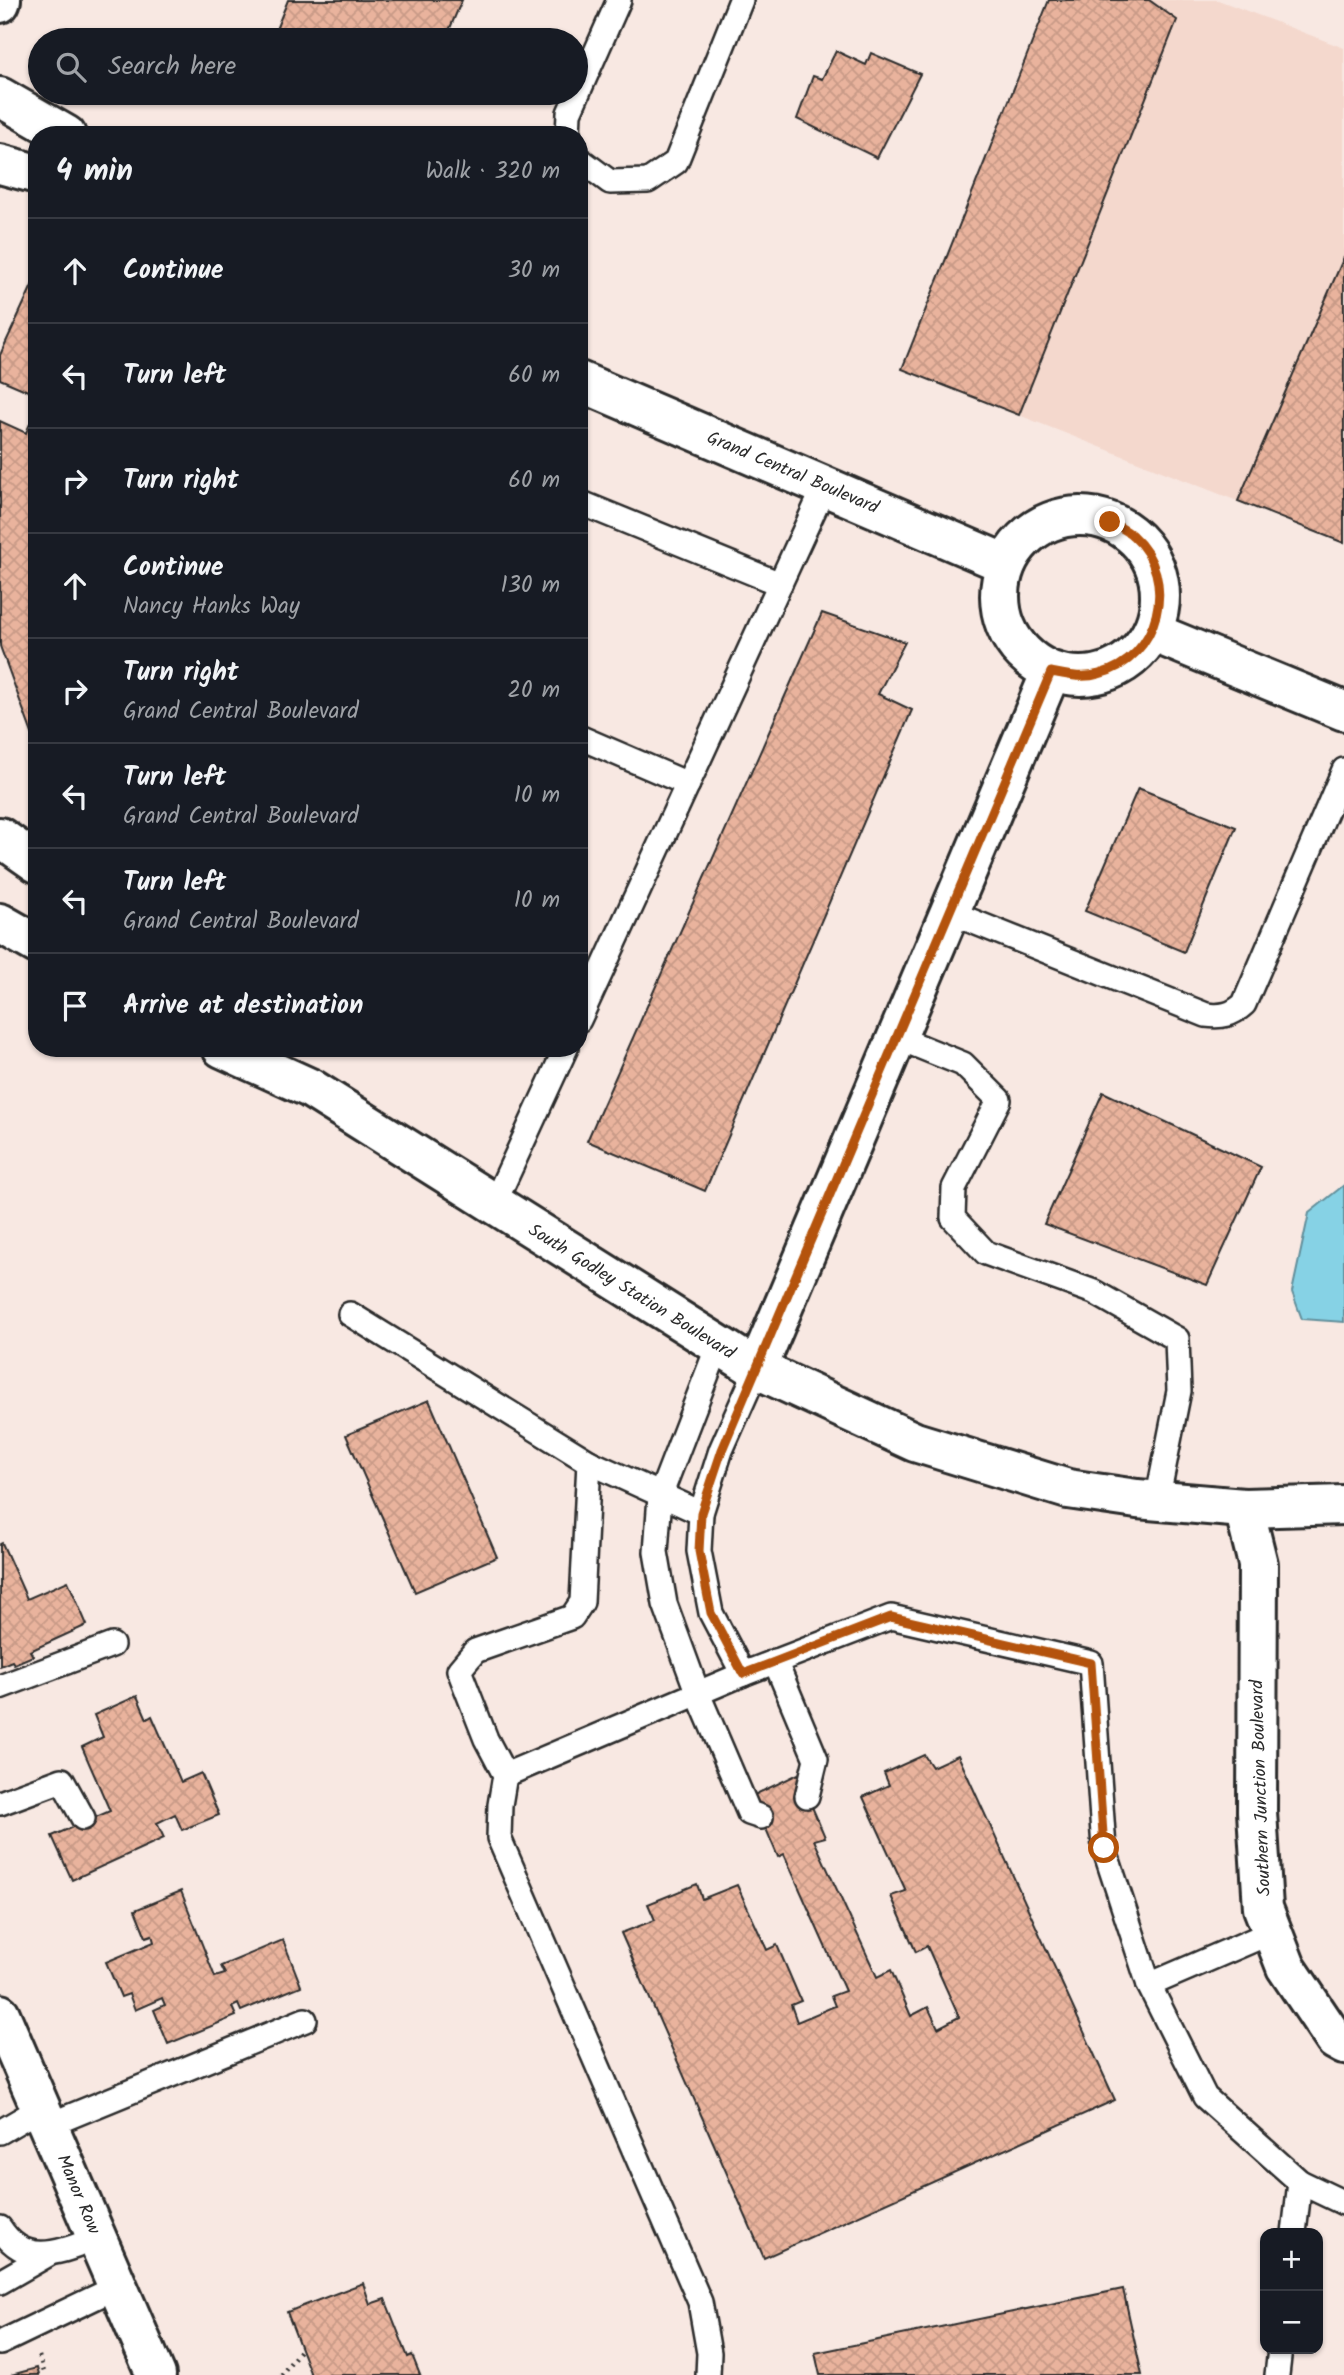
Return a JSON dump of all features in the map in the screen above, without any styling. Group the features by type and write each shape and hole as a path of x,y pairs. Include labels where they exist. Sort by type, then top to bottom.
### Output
{"street":[{"path":"0,97 50,126"},
{"path":"0,164 28,172"},
{"name":"Grand Central Boulevard","path":"588,385 1006,564"},
{"path":"1086,515 1110,522 1133,535 1149,555 1158,580 1159,594 1159,607 1152,632 1139,651 1120,667 1098,675 1074,677 1051,672 1028,658 1011,639 1002,615 1000,589 1006,564 1019,542 1038,527 1062,517 1086,515"},
{"path":"1152,632 1344,711"},
{"path":"757,1369 1051,672"},
{"path":"0,836 28,856"},
{"path":"0,923 28,939"},
{"name":"South Godley Station Boulevard","path":"242,1057 310,1088 757,1369 915,1442 1068,1489 1157,1501 1244,1508 1344,1504"},
{"name":"South Godley Station Boulevard","path":"279,1057 310,1088"},
{"name":"Southern Junction Boulevard","path":"1244,1508 1258,1564 1257,1812 1263,1908 1286,1967 1335,2040 1344,2045"},
{"name":"Manor Row","path":"2,2023 120,2286 156,2375"}],"lane":[{"path":"588,70 619,0"},
{"path":"588,166 610,182 648,181 676,162 741,0"},
{"path":"568,126 573,105"},
{"path":"588,1001 825,486"},
{"path":"588,506 780,584"},
{"path":"588,741 688,784"},
{"path":"949,912 1206,1015 1234,1013 1244,1004 1344,770"},
{"path":"896,1038 963,1064 999,1100 954,1188 953,1218 986,1253 1094,1292 1177,1339 1179,1391 1157,1501"},
{"path":"494,1204 562,1057"},
{"path":"350,1314 589,1462 701,1513"},
{"path":"718,1346 660,1496 656,1552 665,1604 698,1694 749,1813 761,1816"},
{"path":"743,1674 711,1613 699,1551 701,1513 722,1450 757,1369"},
{"path":"589,1462 582,1602 572,1617 475,1651 459,1670 486,1739 505,1775 499,1805 499,1838 700,2302 709,2353 708,2375"},
{"path":"505,1775 743,1674 891,1617 1091,1663 1104,1848 1149,1984 1205,2096 1300,2182 1344,2203"},
{"path":"0,1687 112,1645"},
{"path":"775,1661 816,1759 807,1796"},
{"path":"0,1803 62,1780 83,1818"},
{"path":"1149,1984 1272,1932"},
{"path":"0,2132 305,2021"},
{"path":"1295,2228 1300,2182"},
{"path":"0,2228 21,2250 47,2255"},
{"path":"0,2282 47,2255 98,2238"},
{"path":"0,2343 120,2286"},
{"path":"1277,2375 1279,2354"}],"path":[{"path":"281,2375 301,2349"}],"shaded area":[{"path":"1049,0 1218,0 1344,48 1344,543 902,369"}],"water":[{"path":"1344,1185 1344,1322 1302,1319 1292,1292 1309,1213"}],"building":[{"path":"288,0 462,0 450,28 277,28"},
{"path":"1049,0 1149,0 1177,20 1019,415 902,369"},
{"path":"836,51 866,65 871,53 920,74 877,158 797,119 813,76 822,79"},
{"path":"1344,257 1344,543 1238,501"},
{"path":"28,294 28,391 0,379 0,355"},
{"path":"0,421 26,433 28,428 28,723 0,646"},
{"path":"822,613 905,642 878,694 912,710 705,1191 587,1141"},
{"path":"1138,788 1236,827 1184,952 1085,911"},
{"path":"1103,1092 1261,1167 1207,1285 1044,1224"},
{"path":"429,1400 497,1557 415,1592 346,1435"},
{"path":"2,1543 27,1599 68,1581 87,1625 30,1651 33,1656 14,1664 12,1661 0,1666 0,1544"},
{"path":"137,1696 147,1719 152,1716 181,1782 201,1773 219,1815 182,1830 175,1814 157,1823 164,1838 72,1880 52,1836 110,1811 82,1747 103,1737 94,1715"},
{"path":"924,1755 932,1767 958,1755 1115,2100 764,2258 621,1933 655,1920 648,1904 697,1884 702,1899 737,1885 767,1950 777,1945 801,2001 791,2005 797,2022 835,2006 831,1996 845,1991 784,1854 778,1857 752,1796 798,1774 825,1837 814,1840 877,1977 891,1970 911,2016 928,2007 938,2028 959,2017 927,1946 916,1952 891,1896 906,1891 863,1797 889,1785 884,1773"},
{"path":"181,1891 215,1977 225,1974 221,1966 283,1940 301,1986 241,2011 238,2004 232,2007 236,2016 168,2044 154,2010 165,2005 162,1998 135,2010 129,1994 121,1997 106,1962 154,1942 152,1935 146,1937 135,1910"},
{"path":"363,2283 370,2304 385,2299 408,2357 412,2355 420,2375 311,2375 287,2312"},
{"path":"1123,2289 1142,2375 820,2375 815,2353"},
{"path":"37,2368 39,2375 11,2375"}],"route":[{"path":"1104,1848 1091,1663 891,1617 743,1674 711,1613 699,1551 701,1513 722,1450 1051,672 1074,677 1098,675 1120,667 1139,651 1152,632 1159,607 1158,580 1149,555 1133,535 1110,522"}]}
